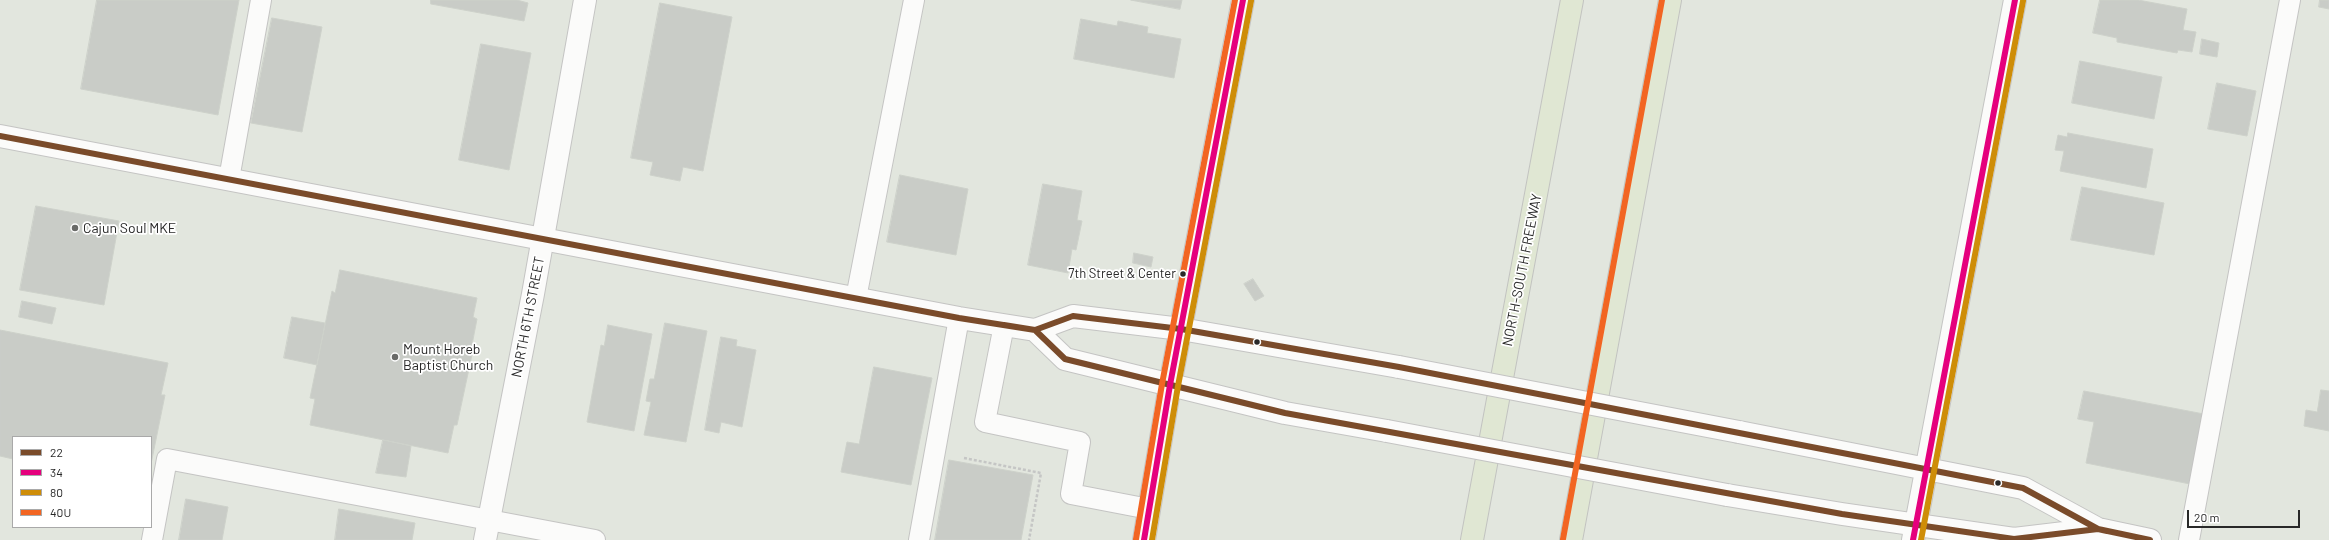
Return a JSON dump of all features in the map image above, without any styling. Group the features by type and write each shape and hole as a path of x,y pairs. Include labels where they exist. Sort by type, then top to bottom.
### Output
{"highway":[{"name":"NORTH-SOUTH FREEWAY","path":"1472,540 1572,0"},
{"path":"1571,540 1670,0"}],"street":[{"name":"NORTH 6TH STREET","path":"487,531 585,0"},
{"path":"1144,540 1170,385 1243,0"},
{"path":"1915,532 2015,0"},
{"path":"0,136 960,318 1035,330 1073,316 1181,329 1399,367 2023,488 2098,529 2150,540"},
{"path":"1035,330 1064,359 1285,413 1842,514 1915,532 2014,539 2098,529"}],"lane":[{"path":"229,179 261,0"},
{"path":"856,298 914,0"},
{"path":"2189,540 2290,0"},
{"path":"919,540 934,452 960,318"},
{"path":"1004,325 985,422 1080,442 1071,494 1149,510"},
{"path":"152,540 167,459 487,531 595,540"}],"path":[{"path":"934,452 1041,473 1029,540"}],"building":[{"path":"97,0 239,0 218,115 81,89"},
{"path":"431,0 517,0 528,3 524,21 431,4"},
{"path":"1131,0 1182,0 1180,9"},
{"path":"2100,0 2138,0 2187,9 2183,30 2196,32 2192,52 2178,50 2177,53 2117,42 2117,38 2093,33"},
{"path":"2320,0 2329,0 2329,9 2319,7"},
{"path":"660,3 732,17 703,171 683,167 680,181 650,175 653,162 631,158"},
{"path":"272,18 322,27 302,132 251,123"},
{"path":"1081,19 1117,26 1118,21 1148,27 1147,33 1181,39 1174,78 1074,59"},
{"path":"2202,39 2219,43 2217,57 2200,54"},
{"path":"481,44 531,53 509,170 459,160"},
{"path":"2080,61 2162,77 2154,119 2072,103"},
{"path":"2217,83 2256,91 2247,136 2208,129"},
{"path":"2068,133 2153,149 2146,188 2060,171 2064,151 2055,150 2058,135 2067,137"},
{"path":"900,175 968,189 956,255 887,242"},
{"path":"1043,184 1082,191 1077,220 1082,221 1076,250 1072,249 1068,273 1028,265"},
{"path":"2082,187 2164,203 2154,255 2071,240"},
{"path":"36,206 119,221 104,305 20,290"},
{"path":"1134,253 1153,257 1151,267 1133,263"},
{"name":"Mount Horeb Baptist Church","path":"340,270 477,298 473,317 477,319 471,350 473,350 457,425 454,425 448,453 310,425 315,399 310,398 332,291 335,293"},
{"path":"1253,279 1264,296 1255,301 1244,284"},
{"path":"22,301 56,308 52,324 19,317"},
{"path":"292,317 325,323 317,365 284,358"},
{"path":"665,323 707,331 686,442 644,435 651,402 646,401 650,379 654,379"},
{"path":"608,325 652,334 634,431 587,422 601,345 604,346"},
{"path":"0,330 168,363 161,395 165,395 152,459 152,436 12,436 12,459 0,456"},
{"path":"721,337 737,340 736,346 756,350 742,427 721,422 719,433 705,430"},
{"path":"874,367 932,378 911,485 841,472 847,442 859,444"},
{"path":"2321,390 2329,391 2329,431 2304,426 2306,410 2317,412"},
{"path":"2084,391 2209,415 2195,485 2086,463 2094,422 2078,419"},
{"path":"383,440 411,446 406,477 376,473"},
{"path":"949,460 1033,475 1021,540 935,540"},
{"path":"186,499 228,507 222,540 179,540"},
{"path":"339,509 415,523 412,540 335,540"}],"transit line":[{"name":"40U","path":"1136,539 1162,384 1235,0"},
{"name":"34","path":"1144,540 1170,385 1243,0"},
{"name":"40U","path":"1563,539 1662,0"},
{"name":"34","path":"1913,540 2015,0"},
{"name":"80","path":"1152,540 1178,386 1251,1"},
{"name":"80","path":"1921,540 2023,1"},
{"name":"22","path":"0,136 959,318 1035,330 1065,359 1285,413 1842,514 2014,539 2098,529 2150,540"},
{"name":"22","path":"1004,325 1035,330 1073,316 1181,329 1399,367 2023,488 2098,529 2107,531"}],"place":[{"name":"Cajun Soul MKE","path":"75,228"},
{"name":"7th Street & Center","path":"1183,274"},
{"name":"Mount Horeb Baptist Church","path":"395,357"}]}
